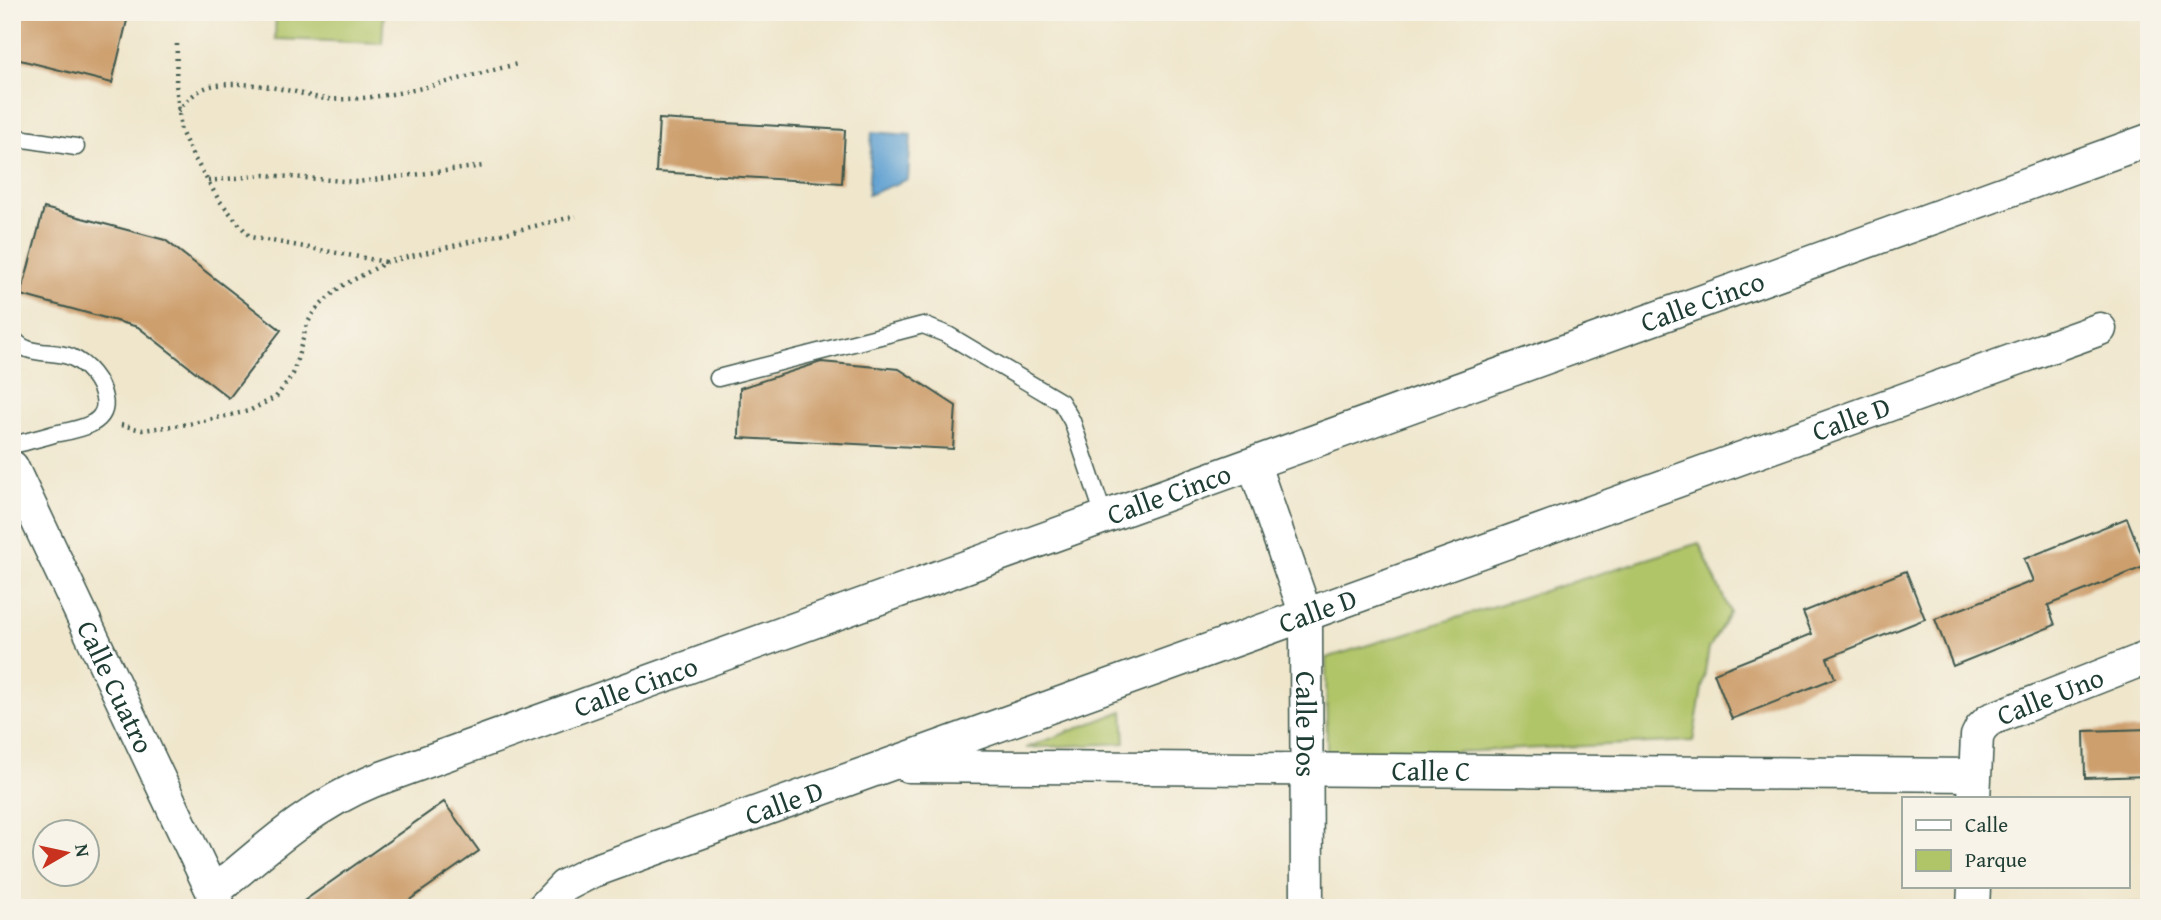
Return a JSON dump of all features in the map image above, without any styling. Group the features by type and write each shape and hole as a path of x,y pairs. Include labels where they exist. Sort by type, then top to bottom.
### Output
{"street":[{"name":"Calle Cinco","path":"217,900 307,816 349,791 2149,141"},
{"name":"Calle D","path":"542,904 564,886 592,872 2100,329"},
{"name":"Calle Dos","path":"1254,465 1306,615 1307,908"},
{"name":"Calle Cuatro","path":"12,467 217,900"},
{"name":"Calle Uno","path":"1974,787 1977,736 1989,720 2149,657"},
{"name":"Calle C","path":"887,766 1307,770 1974,787"},
{"path":"1973,908 1974,888"}],"lane":[{"path":"12,138 76,147"},
{"path":"718,378 923,325 947,335 1061,402 1072,421 1105,519"},
{"path":"12,336 33,352 70,357 90,371 100,386 104,399 104,412 98,420 86,426 12,445"}],"path":[{"path":"177,44 176,84 181,131 191,154 219,200 250,237 387,262"},
{"path":"178,111 192,95 209,87 231,84 266,85 326,99 362,98 517,64"},
{"path":"208,181 265,175 357,182 484,166"},
{"path":"104,412 123,426 142,430 189,425 249,411 276,397 293,374 307,324 315,310 340,287 387,262 576,216"}],"green space":[{"path":"276,12 384,12 382,43 275,39"},
{"path":"1699,543 1730,612 1709,648 1693,741 1327,758 1326,658"},
{"path":"1123,711 1125,743 1026,748"}],"water":[{"path":"872,132 911,135 908,179 868,195"}],"building":[{"path":"12,12 129,12 112,83 12,58"},
{"path":"659,119 845,130 842,183 656,172"},
{"path":"44,208 165,240 281,330 229,398 138,327 21,295"},
{"path":"821,362 899,369 956,406 953,449 739,438 740,388"},
{"path":"2127,518 2146,566 2048,605 2055,625 1953,666 1935,619 2033,581 2024,559"},
{"path":"1906,571 1925,619 1827,658 1835,678 1732,719 1714,673 1812,634 1803,612"},
{"path":"2149,729 2149,776 2085,778 2084,731"},
{"path":"444,802 479,851 398,908 294,908"},
{"path":"2149,903 2149,908 2107,908 2107,904"}]}
